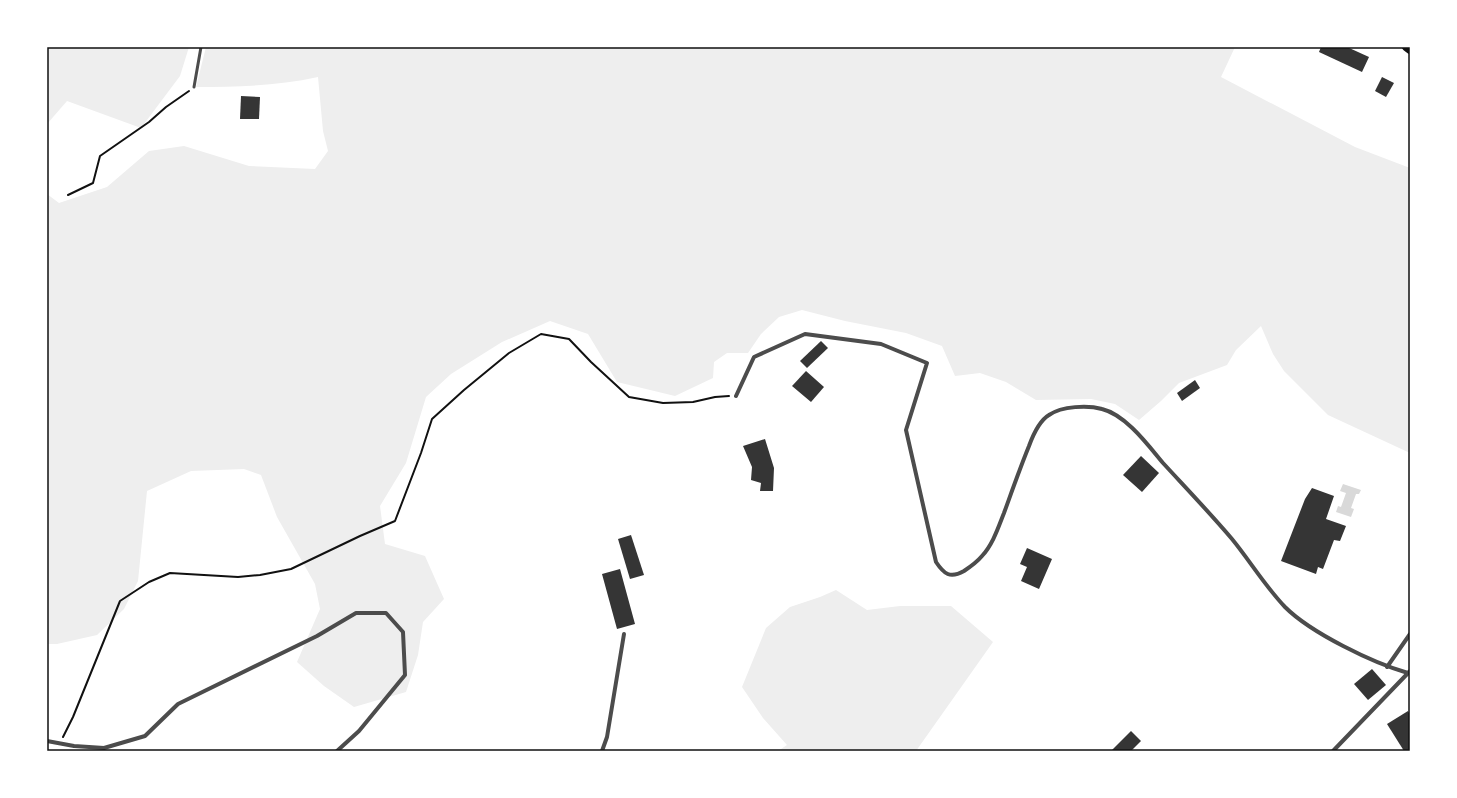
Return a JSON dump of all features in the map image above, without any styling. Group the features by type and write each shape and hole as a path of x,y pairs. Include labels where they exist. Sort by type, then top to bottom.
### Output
{"main road":[{"path":"1406,47 1410,50"}],"street":[{"path":"736,396 754,357 805,334 881,344 927,363 906,430 936,562 942,571 949,575 957,575 970,568 983,556 995,536 1029,445 1039,425 1048,415 1061,409 1078,407 1102,409 1118,416 1149,446 1232,540 1286,607 1311,627 1336,641 1387,667 1409,672"},
{"path":"47,741 74,746 104,748 145,736 178,704 317,636 356,613 386,613 403,632 405,675 359,732 337,751"},
{"path":"602,751 607,737 624,634"},
{"path":"1387,667 1410,634"},
{"path":"1333,751 1409,672"}],"lane":[{"path":"194,87 201,47"}],"path":[{"path":"68,195 93,183 100,156 149,122 166,107 194,87"},
{"path":"59,744 74,717 120,601 149,582 170,573 238,577 260,575 291,569 395,521 421,453 432,419 509,353 541,334 569,339 591,362 629,397 663,403 693,402 715,397 736,396"}],"shaded area":[{"path":"47,47 189,47 180,76 141,128 67,101 47,124"},
{"path":"206,47 1235,47 1221,77 1355,147 1410,168 1410,453 1328,415 1284,371 1273,354 1261,326 1236,350 1227,365 1179,383 1139,420 1115,404 1091,399 1036,400 1006,382 980,373 955,376 942,346 906,333 845,321 802,310 779,317 761,334 748,353 727,353 714,362 713,378 675,396 617,382 588,334 550,321 502,342 451,374 426,397 406,463 380,506 385,544 425,556 444,599 423,622 418,655 406,692 354,707 324,686 297,662 320,609 315,584 277,517 261,475 244,469 191,471 147,491 138,581 124,609 97,635 57,644 47,644 47,194 59,203 107,187 149,151 184,146 249,166 315,169 328,151 323,131 318,77 257,85 196,87"},
{"path":"1343,484 1361,490 1359,494 1356,494 1351,508 1354,509 1351,517 1336,512 1338,506 1341,507 1346,493 1340,491"},
{"path":"836,590 867,610 900,606 951,606 993,642 916,751 778,751 787,745 763,718 742,687 766,628 790,607"}],"building":[{"path":"1321,47 1347,47 1369,57 1362,72 1319,52"},
{"path":"1382,77 1394,83 1386,97 1375,91"},
{"path":"241,96 260,97 259,119 240,119"},
{"path":"821,341 828,348 807,368 800,361"},
{"path":"806,371 824,387 811,402 792,386"},
{"path":"1195,380 1200,388 1182,401 1177,393"},
{"path":"765,439 774,468 773,491 760,491 761,483 751,480 752,467 743,446"},
{"path":"1141,456 1159,473 1142,492 1123,475"},
{"path":"1312,488 1334,496 1326,519 1346,526 1340,541 1334,540 1323,569 1318,567 1316,574 1281,561 1305,499"},
{"path":"631,535 644,575 630,579 618,539"},
{"path":"1027,548 1052,559 1039,589 1021,581 1027,567 1020,564"},
{"path":"620,569 635,624 617,629 602,574"},
{"path":"1372,669 1386,685 1368,700 1354,684"},
{"path":"1408,711 1410,715 1410,751 1404,751 1387,724"},
{"path":"1131,731 1141,741 1131,751 1111,751"}]}
